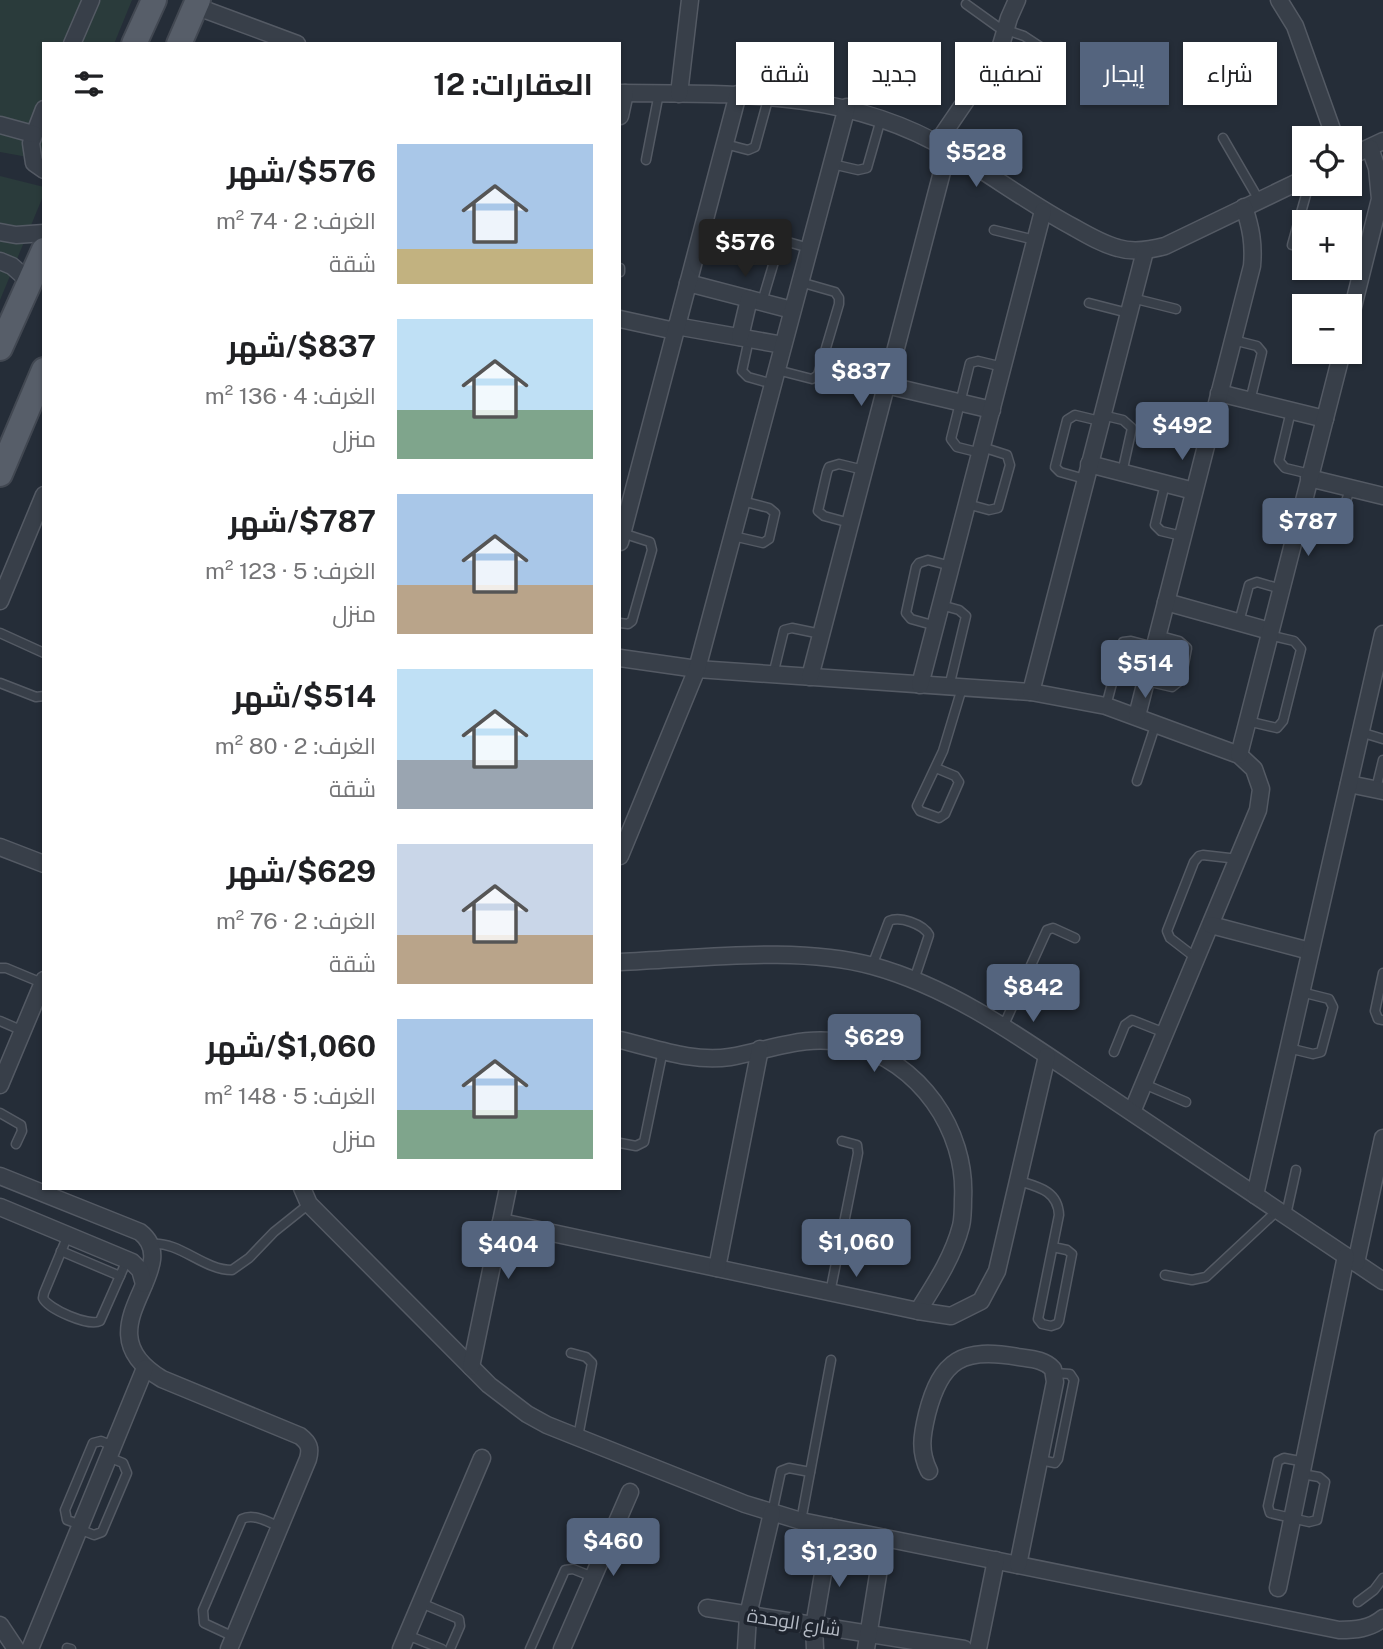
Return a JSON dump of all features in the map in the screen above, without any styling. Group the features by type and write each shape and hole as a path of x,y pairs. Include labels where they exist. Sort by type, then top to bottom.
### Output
{"main road":[{"path":"135,42 154,0"},
{"path":"181,42 197,3"},
{"path":"0,348 42,255"},
{"path":"0,474 42,375"}],"street":[{"path":"73,42 91,0"},
{"path":"679,94 690,0"},
{"path":"810,677 886,385 942,146 999,52 1017,0"},
{"path":"1279,0 1295,26 1331,126"},
{"path":"197,3 292,42"},
{"path":"622,93 736,94"},
{"path":"621,538 736,102"},
{"path":"834,105 881,118 942,146 1043,211 1097,240 1120,249 1145,251 1165,246 1292,185"},
{"path":"621,854 697,669 847,107"},
{"path":"42,114 31,143 34,163 42,169"},
{"path":"0,125 33,134"},
{"path":"1356,294 1380,199 1376,144"},
{"path":"1137,716 1252,266 1252,230 1244,207"},
{"path":"920,685 1043,211"},
{"path":"0,232 16,235 42,233"},
{"path":"1031,692 1145,251"},
{"path":"0,261 12,266 30,282"},
{"path":"688,283 792,310"},
{"path":"745,338 756,301"},
{"path":"621,318 783,345"},
{"path":"1239,755 1339,364"},
{"path":"886,385 992,410"},
{"path":"1219,393 1325,419"},
{"path":"1087,471 1122,473 1194,491"},
{"path":"1310,476 1383,496"},
{"path":"0,601 42,500"},
{"path":"1166,603 1270,633"},
{"path":"1255,1195 1383,634"},
{"path":"621,658 697,669 1031,692 1106,706 1239,755 1254,769 1261,789 1258,810 1132,1112"},
{"path":"1349,784 1380,790"},
{"path":"0,847 42,863"},
{"path":"1211,925 1310,951"},
{"path":"621,962 815,956 872,966 914,980 1003,1027 1383,1280"},
{"path":"0,1085 42,984"},
{"path":"621,1040 695,1058 728,1057 806,1039 851,1044 892,1061 928,1092 953,1133 964,1178 962,1224 945,1268 918,1311"},
{"path":"717,1268 760,1049"},
{"path":"501,1222 830,1293 951,1316 981,1301 997,1271 1047,1056"},
{"path":"1278,1588 1351,1259 1383,1138"},
{"path":"0,1175 140,1232 151,1244 151,1265 130,1317 129,1336 134,1354 145,1368 162,1378 300,1436 307,1442 310,1450 308,1459 231,1643"},
{"path":"303,1190 309,1204 489,1385 527,1414 547,1425 772,1513 801,1521 1339,1630 1358,1630 1383,1618"},
{"path":"471,1367 508,1190"},
{"path":"0,1207 127,1260 140,1270 144,1284"},
{"path":"929,1472 922,1453 922,1433 933,1391 940,1377 951,1365 965,1357 981,1353 996,1353 1044,1362 1055,1374 1018,1565"},
{"path":"30,1649 145,1368"},
{"path":"404,1642 482,1458"},
{"path":"562,1649 630,1492"},
{"path":"746,1649 748,1615 772,1513"},
{"path":"815,1649 814,1626 831,1527"},
{"path":"867,1642 884,1538"},
{"path":"978,1649 996,1560"},
{"name":"شارع الوحدة","path":"706,1608 814,1626 867,1642 964,1649"},
{"path":"0,1625 16,1649"}],"lane":[{"path":"966,4 1006,31 1035,42"},
{"path":"646,160 659,93"},
{"path":"725,145 748,150 755,147 766,105"},
{"path":"832,164 858,170 867,168 881,118"},
{"path":"1223,138 1259,200"},
{"path":"994,230 1035,240"},
{"path":"756,301 779,245 788,242 809,248"},
{"path":"745,338 742,371 748,377 812,379 818,375 839,298 835,292 800,282"},
{"path":"1089,303 1176,309"},
{"path":"1233,340 1257,346 1262,352 1250,401"},
{"path":"967,505 994,510 1000,503 1010,460 1003,453 957,447 951,439 959,402 970,363 978,360 1003,367"},
{"path":"1291,411 1279,461 1285,468 1310,476"},
{"path":"1087,471 1060,472 1055,467 1067,420 1076,415 1124,420 1129,423 1132,428 1122,473"},
{"path":"850,523 824,516 818,511 827,472 829,467 839,464 864,470"},
{"path":"1165,484 1155,525 1161,531 1182,536"},
{"path":"1298,523 1333,532 1338,529 1350,488"},
{"path":"733,536 764,543 769,539 775,513 769,508 742,501"},
{"path":"621,538 650,542 652,550 634,617 628,624 621,622"},
{"path":"936,626 911,619 905,613 916,567 928,560 951,566"},
{"path":"1238,622 1249,585 1257,583 1281,589"},
{"path":"936,768 955,776 959,782 944,814 939,818 920,811 917,806 943,751 967,616 959,610 941,606"},
{"path":"773,675 784,630 792,628 821,634"},
{"path":"0,633 42,652"},
{"path":"1247,721 1277,727 1283,721 1301,649 1294,641 1270,633"},
{"path":"1106,706 1123,642 1179,641 1187,648 1181,680 1172,687 1146,681"},
{"path":"0,683 36,697 42,696"},
{"path":"1137,781 1156,723"},
{"path":"1360,732 1383,739"},
{"path":"1380,790 1383,760"},
{"path":"1196,958 1170,938 1167,931 1194,862 1203,855 1238,859"},
{"path":"872,966 888,921 897,918 923,928 929,935 914,980"},
{"path":"1003,1027 1047,930 1053,928 1075,938"},
{"path":"0,968 42,981"},
{"path":"1383,973 1375,1011 1378,1019 1383,1020"},
{"path":"1288,1048 1313,1054 1321,1052 1333,1007 1329,999 1301,992"},
{"path":"1114,1052 1125,1026 1132,1020 1165,1033"},
{"path":"0,1021 23,1031"},
{"path":"621,1143 636,1146 644,1142 663,1050"},
{"path":"1143,1084 1186,1102"},
{"path":"0,1113 22,1125 16,1144"},
{"path":"830,1293 858,1153 857,1145 842,1141"},
{"path":"1165,1275 1192,1280 1206,1277 1282,1213 1296,1170"},
{"path":"1019,1181 1045,1189 1054,1196 1058,1205 1059,1215 1038,1319 1042,1324 1051,1326 1059,1321 1072,1258 1070,1251 1053,1247"},
{"path":"151,1244 166,1245 219,1268 232,1270 309,1204"},
{"path":"68,1235 43,1298 49,1307 95,1324 100,1321 127,1260"},
{"path":"61,1251 120,1276"},
{"path":"571,1353 586,1356 592,1363 578,1437"},
{"path":"801,1521 831,1360"},
{"path":"80,1527 94,1535 102,1532 127,1473 126,1465 111,1452"},
{"path":"1284,1458 1323,1479 1326,1486 1317,1520 1314,1522 1293,1519 1273,1515 1268,1506 1278,1461 1284,1458"},
{"path":"772,1513 781,1471 789,1468 810,1472"},
{"path":"231,1643 204,1622 203,1610 213,1586 242,1519 255,1516 280,1527"},
{"path":"530,1649 565,1570 573,1569 593,1577"},
{"path":"1358,1602 1374,1590 1383,1578"},
{"path":"421,1604 459,1619 460,1626 450,1649"},
{"path":"404,1642 442,1649"}],"shaded area":[{"path":"0,0 132,0 115,42 42,42 42,160 0,152"},
{"path":"0,176 42,186 42,199 0,300"}]}
